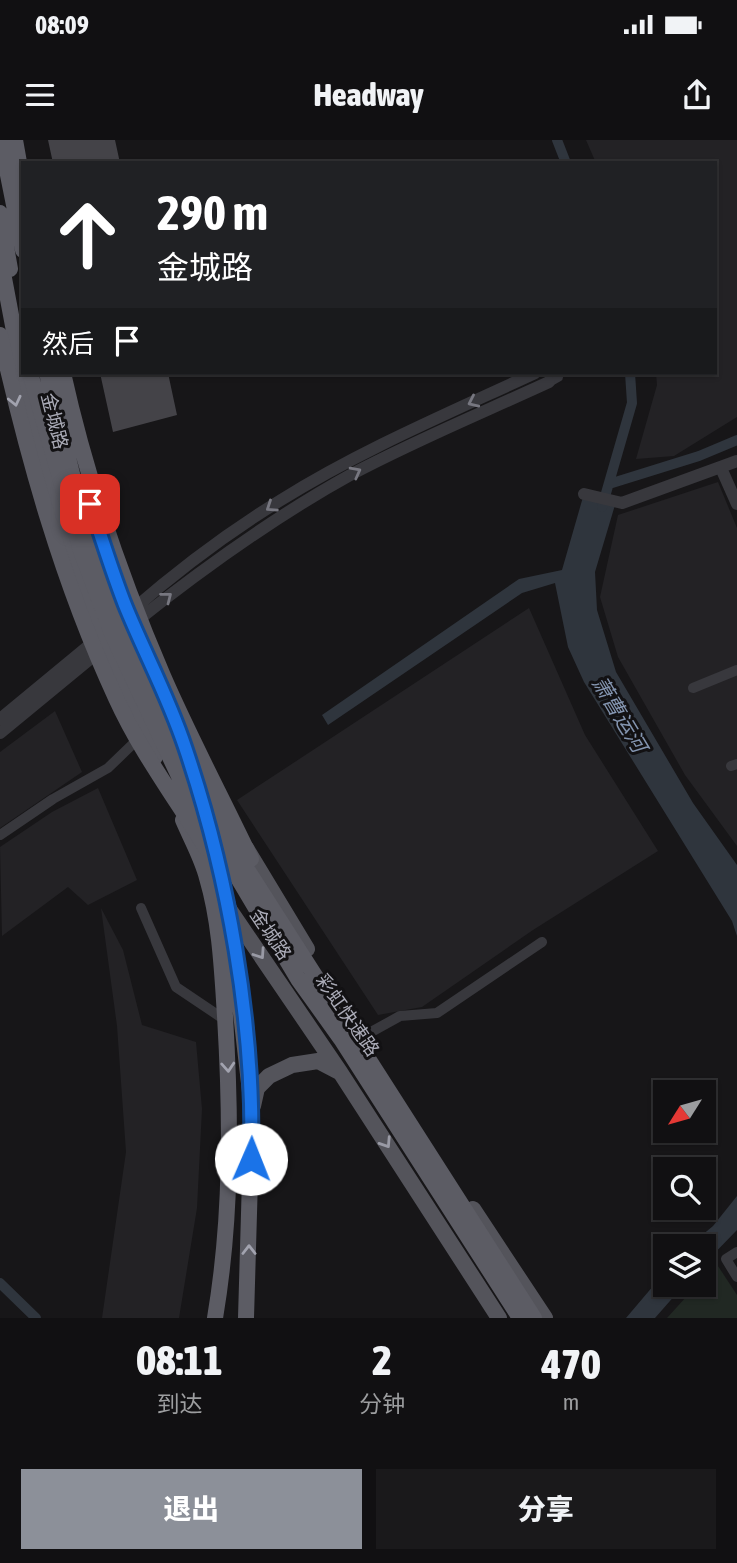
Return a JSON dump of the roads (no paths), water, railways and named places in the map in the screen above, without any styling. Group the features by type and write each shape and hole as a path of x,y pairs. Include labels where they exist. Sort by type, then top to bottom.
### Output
{"highway":[{"path":"1,140 21,240"},
{"path":"15,140 21,174"},
{"path":"24,140 27,161"},
{"path":"0,213 21,333"},
{"name":"金城路","path":"0,257 21,368"},
{"path":"0,335 48,522 116,699 138,739 238,898 298,979"},
{"name":"金城路","path":"23,375 46,472 102,643 207,878"},
{"name":"彩虹快速路","path":"31,375 64,499 113,636 185,789 298,979 341,1039 520,1318"},
{"name":"彩虹快速路","path":"47,375 77,494 133,647 171,733 216,821 534,1318"},
{"name":"金城路","path":"57,375 90,504 131,618 185,746"},
{"path":"64,375 98,504 127,588 164,679 284,931"},
{"path":"185,746 229,909 252,1109 246,1318"},
{"path":"207,878 221,960 230,1164 222,1278 215,1318"}],"main road":[{"name":"金城路","path":"185,746 362,1037 545,1318"},
{"name":"金城路","path":"207,878 340,1072 499,1318"},
{"path":"252,1109 257,1088 269,1076 292,1066 318,1061 340,1072"}],"street":[{"path":"0,733 200,555 280,501 352,460 531,375"},
{"path":"131,618 299,505 391,454 553,377"},
{"path":"584,494 622,503 737,461"},
{"path":"720,468 737,504"},
{"path":"0,719 102,643"},
{"path":"693,688 737,670"},
{"path":"0,835 52,799 108,768 138,739"},
{"path":"141,908 176,987 225,1020"},
{"path":"362,1037 400,1016 437,1013 542,942"},
{"path":"737,1252 726,1259 737,1277"}],"water":[{"path":"583,497 615,505 595,572 597,610 616,672 693,803 737,865 737,936 732,921 584,682 568,647 555,583 522,593 328,725 322,715 519,579 562,570"},
{"path":"737,1196 737,1230 716,1252 716,1234 703,1234"},
{"path":"653,1286 653,1297 673,1297 655,1318 626,1318"}],"waterway":[{"name":"萧曹运河","path":"557,140 565,161"},
{"name":"萧曹运河","path":"602,507 632,403 630,375"},
{"path":"609,484 699,456 737,440"},
{"path":"0,1283 36,1318"}]}
